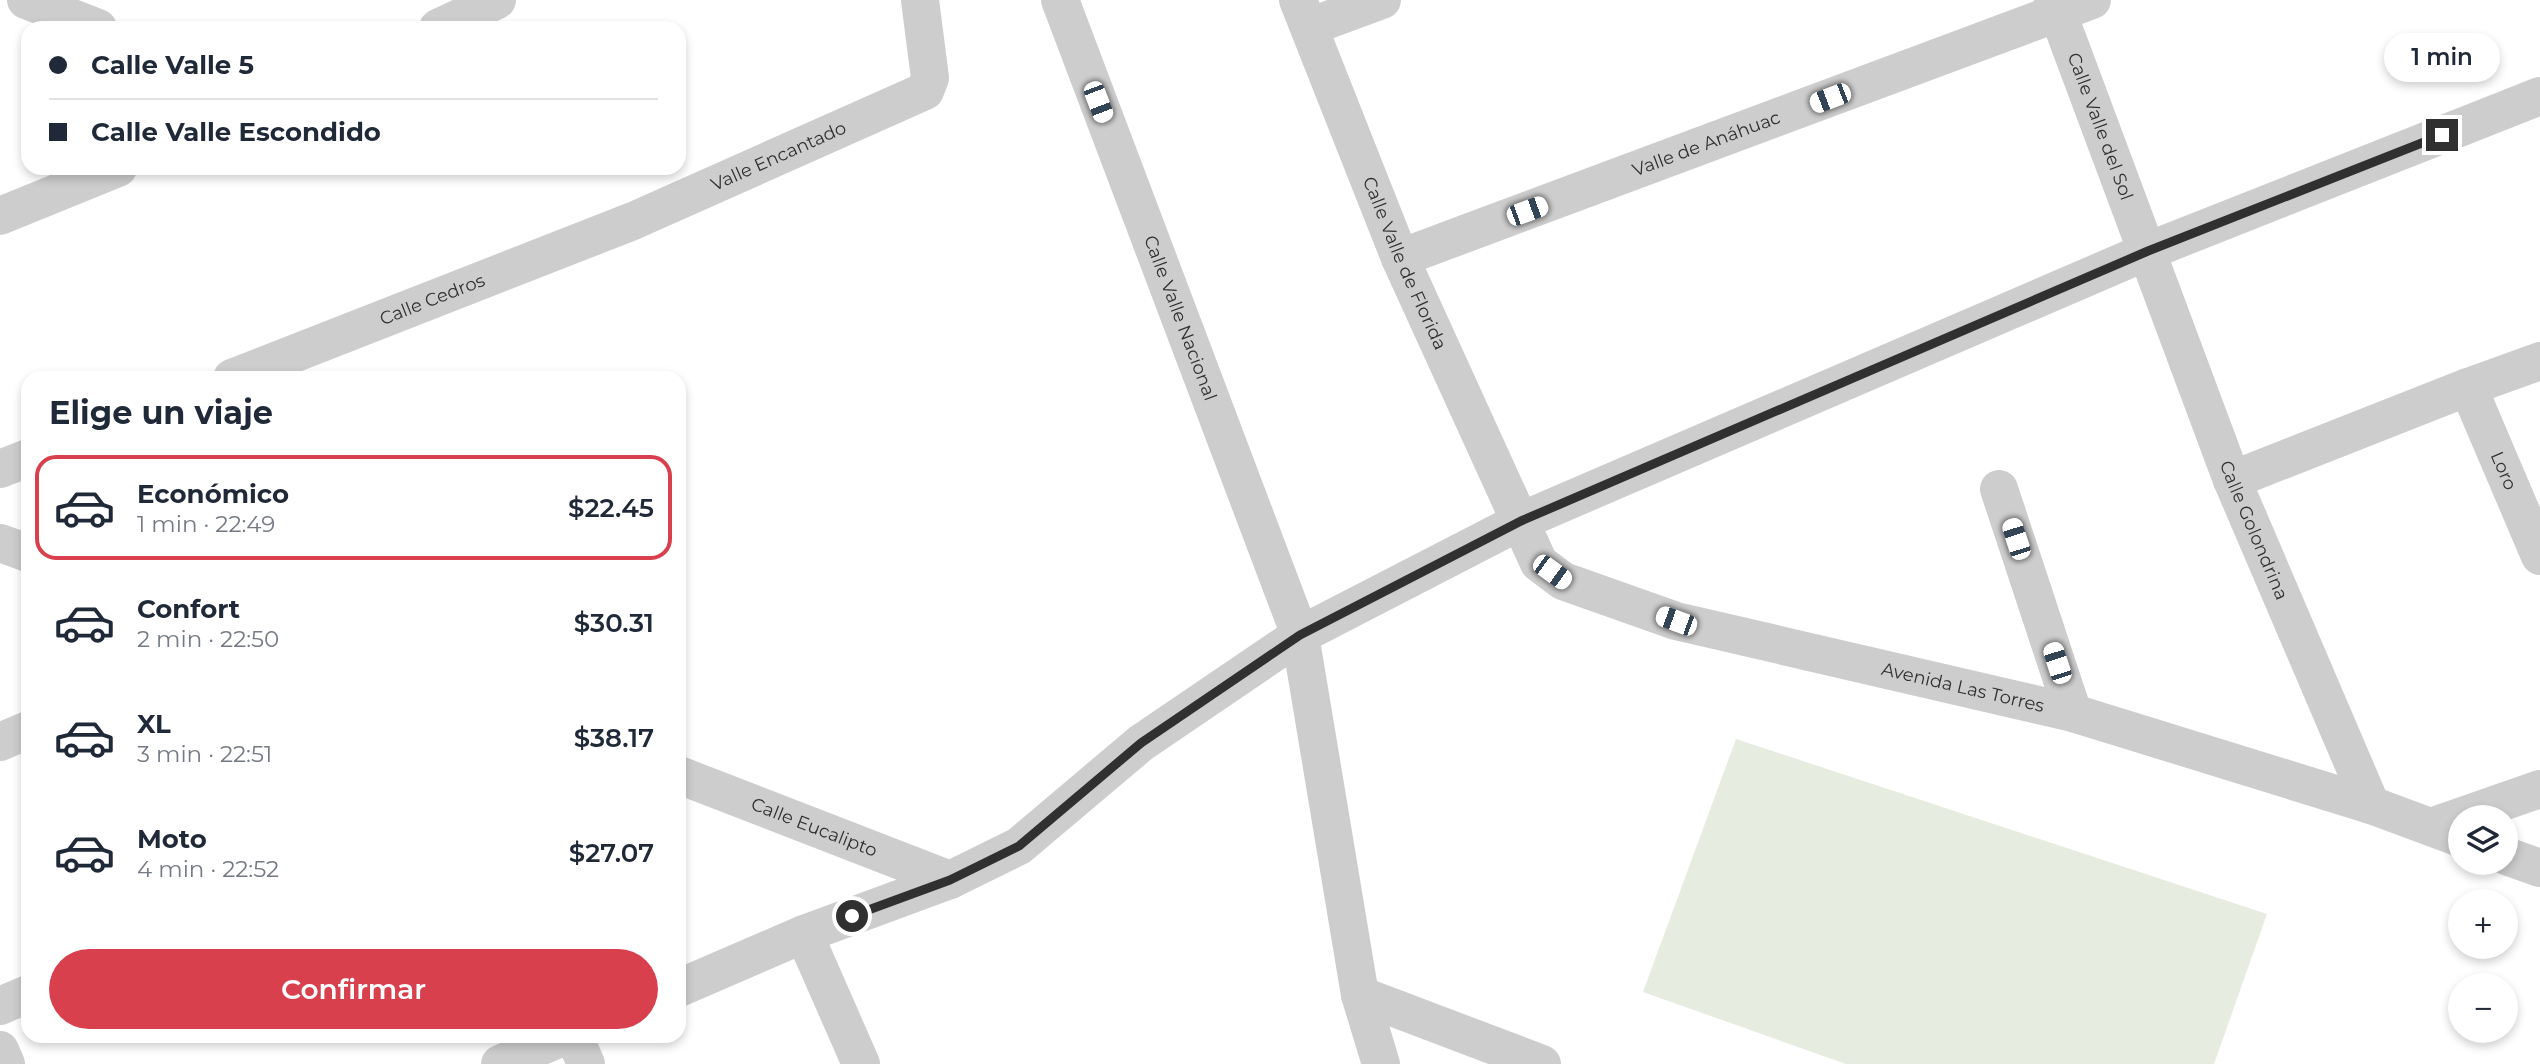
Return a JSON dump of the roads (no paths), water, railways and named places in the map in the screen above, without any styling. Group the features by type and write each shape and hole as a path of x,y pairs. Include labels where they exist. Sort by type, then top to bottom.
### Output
{"street":[{"path":"26,0 80,21"},
{"path":"454,21 497,0"},
{"name":"Valle Encantado","path":"633,221 925,91 930,78 920,0"},
{"name":"Calle Valle Nacional","path":"1060,0 1300,635 1360,995 1381,1064"},
{"path":"1303,14 1382,0"},
{"name":"Calle Valle del Sol","path":"2068,4 2148,251"},
{"name":"Valle de Anáhuac","path":"1400,258 2068,4"},
{"name":"Calle Valle de Florida","path":"1303,14 1400,258 1521,521"},
{"path":"686,985 804,934 950,880 1019,846 1141,743 1300,635 1521,521 2148,251 2540,96"},
{"path":"0,216 101,175"},
{"name":"Calle Cedros","path":"250,371 633,221"},
{"name":"Calle Golondrina","path":"2148,251 2232,480 2371,805"},
{"path":"2232,480 2540,361"},
{"name":"Loro","path":"2468,387 2540,556"},
{"path":"0,469 21,461"},
{"path":"1999,489 2073,713"},
{"name":"Avenida Las Torres","path":"1521,521 1539,563 1563,581 1663,616 2073,713 2371,805 2446,833"},
{"path":"0,543 21,550"},
{"path":"0,742 21,733"},
{"name":"Calle Eucalipto","path":"686,778 950,880"},
{"path":"2446,833 2540,789"},
{"path":"2518,860 2540,868"},
{"path":"804,934 861,1064"},
{"path":"1360,995 1542,1064"},
{"path":"0,1006 21,998"},
{"path":"499,1064 548,1043"},
{"path":"577,1043 586,1064"},
{"path":"0,1050 6,1064"}]}
